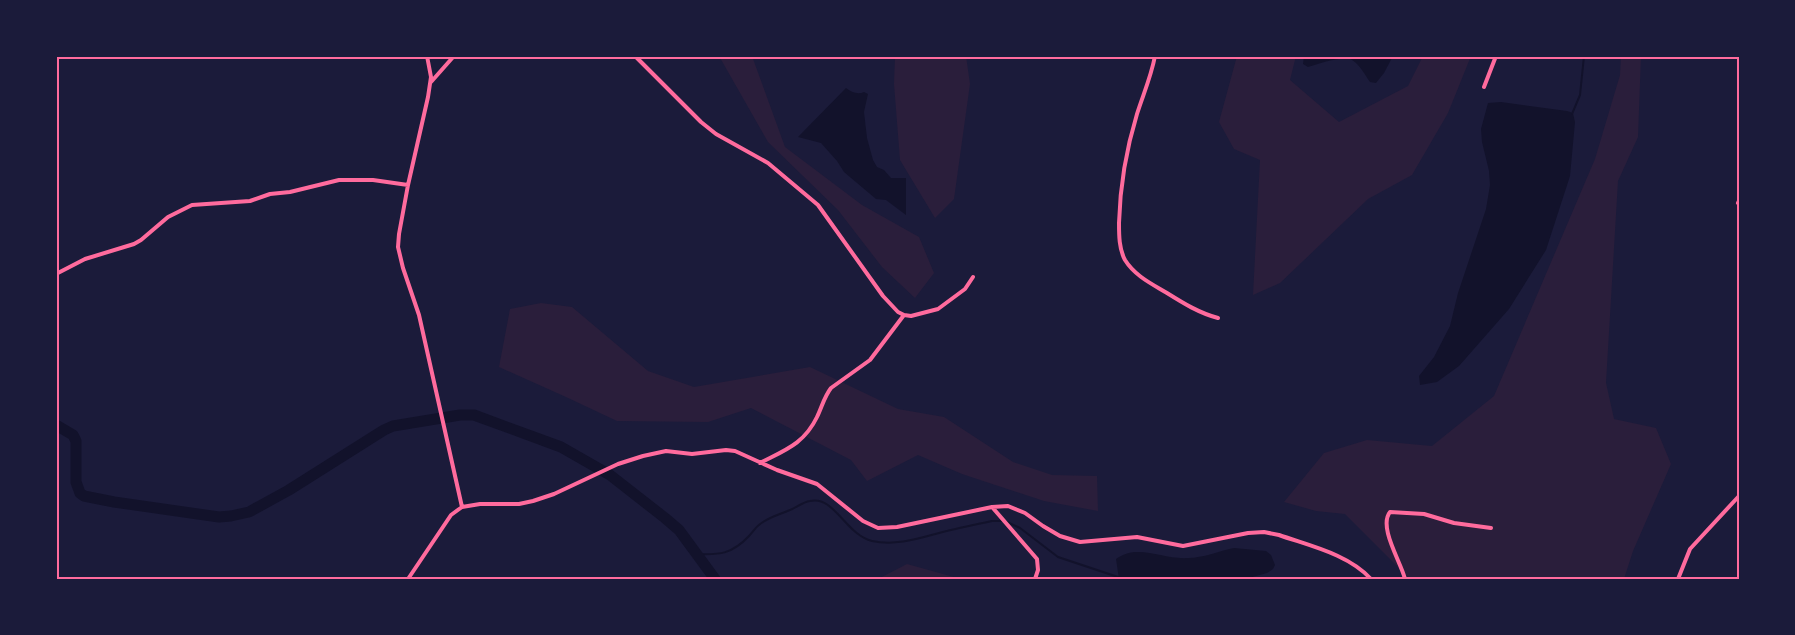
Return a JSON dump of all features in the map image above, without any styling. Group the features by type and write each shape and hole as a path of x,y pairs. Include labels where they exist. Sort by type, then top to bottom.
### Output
{"street":[{"path":"427,56 431,82 408,185 399,234 399,254 419,316 462,507"},
{"path":"431,82 454,56"},
{"path":"635,56 701,122 722,138 768,163 818,205 883,296 892,307 904,316 922,314 938,309 960,293 974,277"},
{"path":"1155,56 1149,83 1133,128 1124,171 1119,211 1119,239 1122,251 1129,265 1147,282 1187,306 1208,316 1218,318"},
{"path":"1484,87 1496,56"},
{"path":"56,274 85,259 134,244 168,217 192,204 250,200 339,180 373,180 408,185"},
{"path":"760,463 801,441 812,426 831,388 870,360 904,316"},
{"path":"408,579 451,515 462,507 480,504 519,504 533,501 618,464 660,452 670,451 692,454 730,450 776,470 818,484 863,521 878,528 897,527 992,507 1012,506 1060,536 1080,542 1137,537 1183,546 1248,533 1274,533 1346,560 1362,570 1371,579"},
{"path":"1678,579 1690,549 1739,496"},
{"path":"992,507 1036,559 1038,570 1035,579"},
{"path":"1404,579 1401,565 1387,530 1387,518 1390,512 1424,514 1454,523 1491,528"}],"shaded area":[{"path":"719,56 752,56 785,147 862,205 919,237 934,273 915,298 882,267 838,210 768,142"},
{"path":"895,56 966,56 970,84 954,199 935,218 900,160 894,84"},
{"path":"1237,56 1296,56 1290,80 1339,122 1408,86 1423,56 1471,56 1448,113 1412,175 1368,199 1280,283 1253,295 1260,160 1234,149 1219,122"},
{"path":"1304,56 1393,56 1376,83 1370,82 1360,67 1352,60 1337,59 1308,67 1303,64"},
{"path":"1621,56 1641,56 1638,137 1618,181 1606,383 1614,419 1656,428 1671,464 1633,551 1624,579 1410,579 1345,514 1316,511 1284,502 1324,453 1367,440 1432,446 1494,396 1595,159 1620,75"},
{"path":"846,88 855,93 864,92 868,94 864,112 867,138 873,160 877,167 884,170 891,178 906,178 906,215 886,200 876,199 844,172 821,143 798,137"},
{"path":"1501,102 1573,113 1575,122 1570,176 1546,250 1509,309 1459,366 1437,382 1420,385 1419,376 1434,357 1450,326 1458,293 1486,209 1490,185 1481,129 1488,103"},
{"path":"541,303 572,307 648,371 694,387 810,367 898,409 944,417 1013,462 1052,475 1097,476 1098,511 1044,501 962,474 918,455 867,481 851,460 751,408 708,422 617,421 499,367 510,309"},
{"path":"1234,548 1266,551 1271,555 1275,565 1267,573 1245,579 1119,579 1116,559 1124,554 1142,552 1179,558 1194,558"},
{"path":"907,564 961,579 878,579"}],"waterway":[{"path":"1572,114 1580,95 1584,56"},
{"path":"56,425 73,435 76,441 76,482 80,493 84,496 219,517 249,512 289,490 393,426 460,415 474,415 561,447 610,475 679,530 715,579"},
{"path":"697,554 712,554 731,550 743,542 766,520 810,501 826,504 855,531 872,541 902,542 992,521 1002,521"},
{"path":"1007,522 1020,528 1058,557 1124,579"}]}
